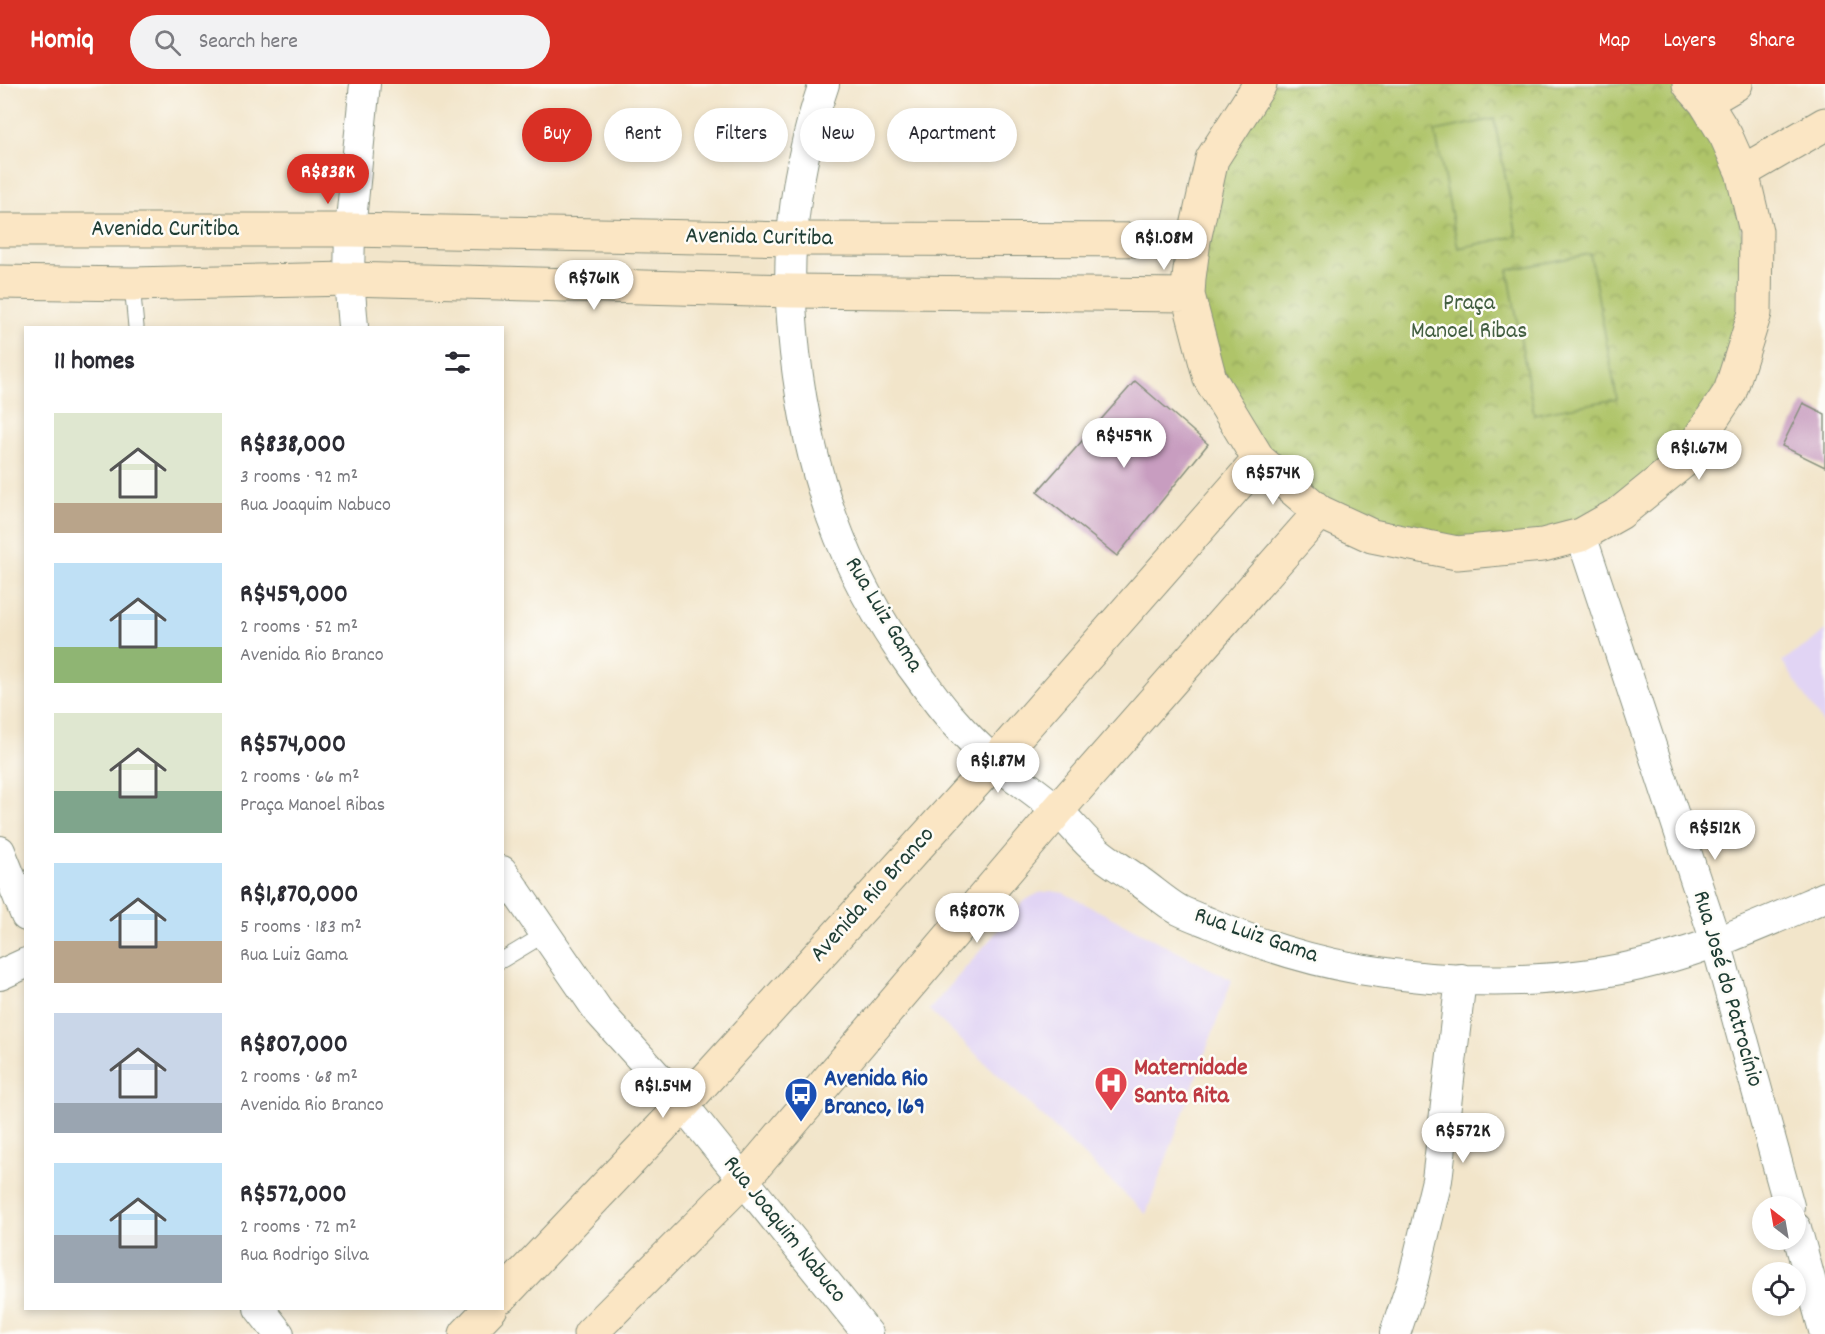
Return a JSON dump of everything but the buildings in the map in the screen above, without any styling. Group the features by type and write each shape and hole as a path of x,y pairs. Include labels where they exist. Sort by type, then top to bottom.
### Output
{"main road":[{"path":"1260,84 1212,159 1194,240 1188,296 1210,379 1258,460 1320,512 1372,536 1457,554 1543,545 1581,535 1620,513 1684,461 1730,392 1755,313 1756,231 1742,172 1726,136 1697,93 1736,84"},
{"path":"1742,172 1825,124"},
{"name":"Avenida Curitiba","path":"0,230 350,230 791,239 1194,240"},
{"path":"0,282 132,284 349,279 791,291 1188,296"},
{"name":"Avenida Rio Branco","path":"504,1294 683,1105 994,762 1258,460"},
{"path":"590,1334 744,1179 1058,810 1320,512"},
{"path":"466,1334 489,1310"}],"street":[{"path":"353,326 349,279 350,230 364,84"},
{"name":"Rua Luiz Gama","path":"824,84 815,109 791,239 791,291 802,408 825,500 840,542 864,592 900,651 952,720 994,762 1058,810 1097,851 1178,909 1240,936 1282,950 1357,968 1429,978 1523,979 1583,975 1653,962 1716,942 1825,897"},
{"name":"Rua José do Patrocínio","path":"1581,535 1716,942 1786,1196"},
{"path":"0,851 24,911"},
{"name":"Rua Joaquim Nabuco","path":"504,874 599,1012 683,1105 868,1334"},
{"path":"0,975 24,964"},
{"path":"1395,1334 1413,1280 1437,1180 1461,979"},
{"path":"1802,1250 1825,1334"},
{"path":"261,1310 279,1334"}],"lane":[{"path":"132,284 136,326"},
{"path":"504,959 545,934"}],"shaded area":[{"path":"1825,630 1825,726 1782,661"},
{"name":"Maternidade Santa Rita","path":"1051,891 1064,893 1232,980 1146,1214 929,1010 1018,907 1039,893"}],"green space":[{"name":"Praça Manoel Ribas","path":"1260,84 1689,84 1726,136 1755,313 1684,461 1543,545 1372,536 1259,460 1188,295 1194,240"},
{"path":"1494,119 1517,236 1458,248 1435,131"},
{"path":"1590,254 1617,399 1534,414 1508,270"}],"place":[{"name":"Maternidade Santa Rita","path":"1111,1112"},
{"name":"Avenida Rio Branco, 169","path":"801,1123"}]}
